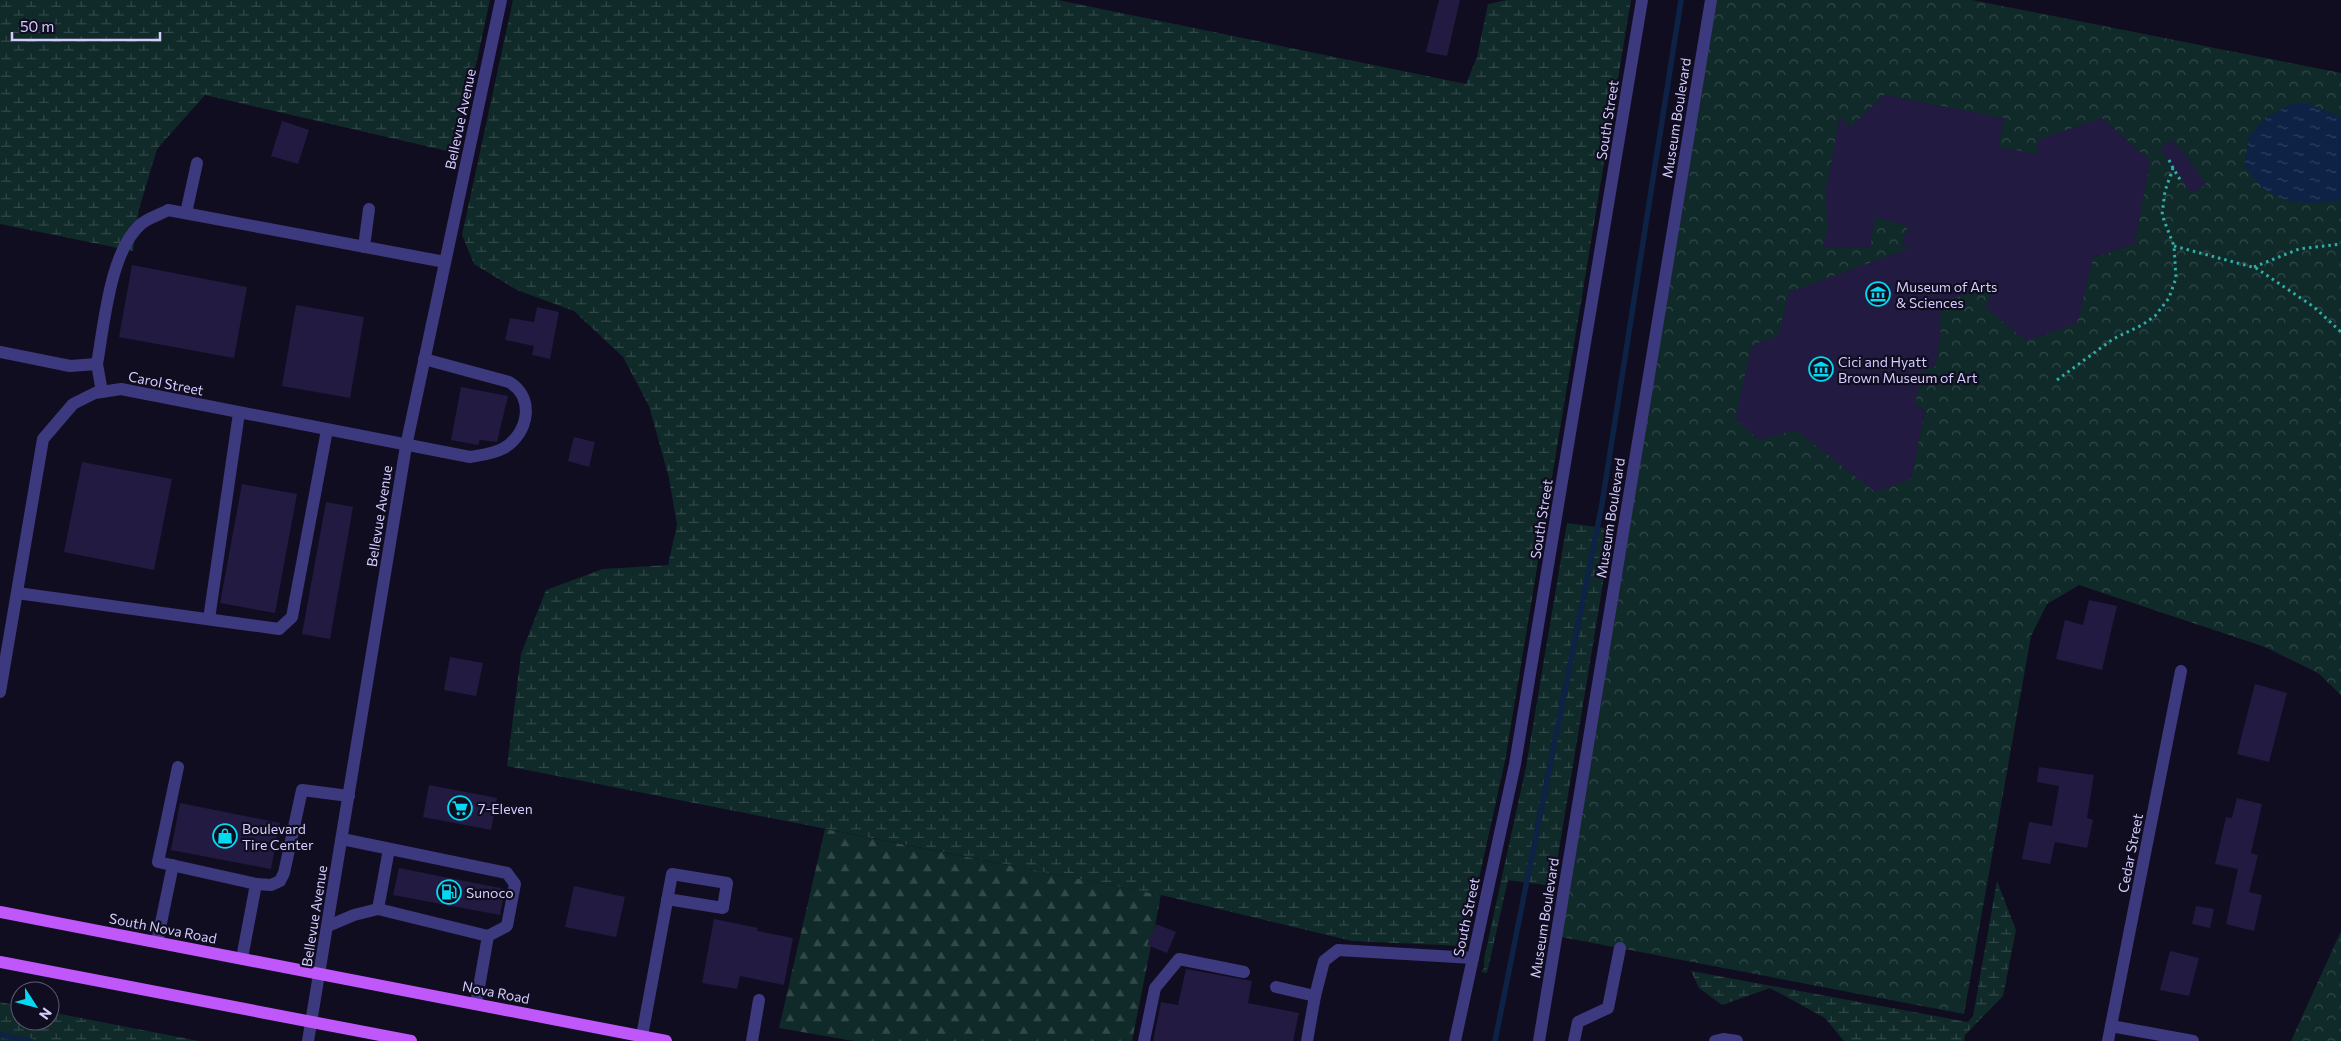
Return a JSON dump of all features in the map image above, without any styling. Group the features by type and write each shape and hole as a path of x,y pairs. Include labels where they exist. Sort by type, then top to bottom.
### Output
{"main road":[{"name":"South Nova Road","path":"0,912 320,973"},
{"path":"0,962 411,1041"},
{"name":"Nova Road","path":"320,973 666,1041"}],"street":[{"name":"Bellevue Avenue","path":"308,1041 406,446 501,0"},
{"name":"South Street","path":"1454,1041 1515,764 1642,0"},
{"name":"Museum Boulevard","path":"1538,1041 1711,0"},
{"path":"186,213 197,163"},
{"path":"364,247 369,209"},
{"path":"102,392 97,364 115,269 122,251 141,224 168,210 445,262"},
{"path":"0,352 70,366 97,364"},
{"name":"Carol Street","path":"0,692 43,438 73,404 102,392 121,389 470,457 489,454 505,447 518,435 524,423 527,403 518,387 509,382 424,359"},
{"path":"209,619 239,413"},
{"path":"17,593 279,629 292,617 327,430"},
{"name":"Cedar Street","path":"2108,1041 2181,671"},
{"path":"178,767 158,862 256,884 271,885 280,881 284,873 302,790 349,796"},
{"path":"328,926 354,915 378,910 488,936 507,926 515,884 507,873 342,839"},
{"path":"378,910 389,849"},
{"path":"157,942 173,865"},
{"path":"642,1036 667,899 672,874 727,883 723,908 667,899"},
{"path":"242,958 256,884"},
{"path":"476,1004 488,936"},
{"path":"1574,1041 1578,1022 1608,1008 1620,948"},
{"path":"1307,1041 1315,996 1324,961 1338,950 1473,958"},
{"path":"1144,1041 1155,988 1179,959 1244,972"},
{"path":"1276,987 1315,996"},
{"path":"752,1041 759,1000"},
{"path":"2111,1026 2168,1039 2193,1041"},
{"path":"1714,1041 1723,1039 1737,1041"}],"path":[{"path":"2169,160 2180,181"},
{"path":"2057,380 2113,338 2142,325 2156,316 2169,298 2176,278 2174,246 2162,215 2165,191 2173,168"},
{"path":"2254,267 2299,249 2341,244"},
{"path":"2174,246 2254,267 2314,307 2341,332"}],"green space":[{"path":"0,0 490,0 456,156 456,153 205,95 157,149 139,209 133,251 0,224"},
{"path":"513,0 1058,0 1466,84 1477,57 1488,4 1507,0 1631,0 1505,761 1464,946 1352,941 1161,895 507,766 521,654 546,590 603,569 668,565 677,525 669,478 649,406 623,357 574,311 517,290 474,264 462,235"},
{"path":"1711,0 1972,0 2341,73 2341,695 2318,673 2265,647 2079,585 2047,604 2031,636 1964,1014 1556,936"},
{"path":"1567,523 1612,529 1553,886 1508,880 1487,973 1481,972 1484,968 1484,959 1526,767"},
{"path":"825,829 1161,895 1132,1041 854,1041 779,1028"},
{"path":"1997,881 2016,930 2003,996 1965,1035 1964,1041 1844,1041 1825,1018 1770,988 1722,1005 1699,988 1691,971 1968,1022 1973,1016"},
{"path":"2341,931 2341,1041 2291,1041"},
{"path":"0,1002 10,1004 10,1031 60,1031 60,1014 199,1041 0,1041"}],"water":[{"path":"2292,104 2309,104 2341,117 2341,200 2306,203 2280,198 2265,189 2244,167 2249,136 2266,117"}],"building":[{"path":"1439,0 1460,0 1447,56 1426,52"},
{"name":"Museum of Arts & Sciences","path":"1884,95 2004,118 1998,147 2037,154 2039,139 2102,118 2150,161 2135,244 2093,258 2077,323 2026,341 1986,308 1993,285 1942,302 1939,328 1941,333 1935,366 1922,371 1915,404 1925,411 1911,479 1875,492 1796,430 1759,440 1735,419 1752,345 1778,336 1789,292 1911,248 1901,248 1908,226 1875,217 1870,248 1823,248 1827,231 1826,191 1840,116 1850,128"},
{"path":"282,121 309,130 298,164 271,156"},
{"path":"2171,140 2186,156 2206,184 2192,194 2160,149"},
{"path":"132,265 247,287 234,358 119,337"},
{"path":"296,305 364,317 350,398 282,386"},
{"path":"537,307 559,312 550,359 532,355 534,346 505,340 510,318 534,322"},
{"path":"461,387 508,396 497,442 480,440 478,445 451,440"},
{"path":"574,437 595,442 589,467 568,461"},
{"path":"82,462 172,479 154,570 64,552"},
{"path":"242,484 297,494 275,613 220,603"},
{"path":"326,502 353,507 330,639 302,634"},
{"path":"2089,600 2117,606 2102,670 2056,659 2065,620 2083,625"},
{"path":"450,657 483,663 476,696 444,690"},
{"path":"2255,684 2287,693 2269,762 2237,754"},
{"path":"2039,767 2094,775 2087,818 2093,820 2087,848 2055,842 2050,864 2022,859 2029,822 2052,826 2059,786 2037,782"},
{"name":"7-Eleven","path":"429,785 497,798 491,830 423,817"},
{"path":"2237,798 2262,804 2251,853 2258,855 2249,892 2262,895 2254,931 2226,924 2238,869 2215,864 2226,817 2232,818"},
{"name":"Boulevard Tire Center","path":"180,803 280,823 271,869 171,850"},
{"name":"Sunoco","path":"399,868 505,889 500,915 393,895"},
{"path":"574,886 625,897 616,937 565,927"},
{"path":"2196,906 2214,909 2210,928 2192,924"},
{"path":"714,919 758,928 757,931 793,938 784,985 740,976 737,989 702,983"},
{"path":"1156,924 1176,932 1167,953 1147,945"},
{"path":"2170,951 2199,958 2189,996 2160,990"},
{"path":"1186,969 1252,981 1248,1003 1299,1013 1293,1041 1153,1041 1161,1002 1178,1005"}],"waterway":[{"path":"1495,1041 1602,504 1681,0"},
{"path":"0,1035 31,1041"}],"place":[{"name":"Museum of Arts & Sciences","path":"1878,294"},
{"name":"Cici and Hyatt Brown Museum of Art","path":"1821,369"},
{"name":"7-Eleven","path":"460,808"},
{"name":"Boulevard Tire Center","path":"225,836"},
{"name":"Sunoco","path":"449,892"}]}
